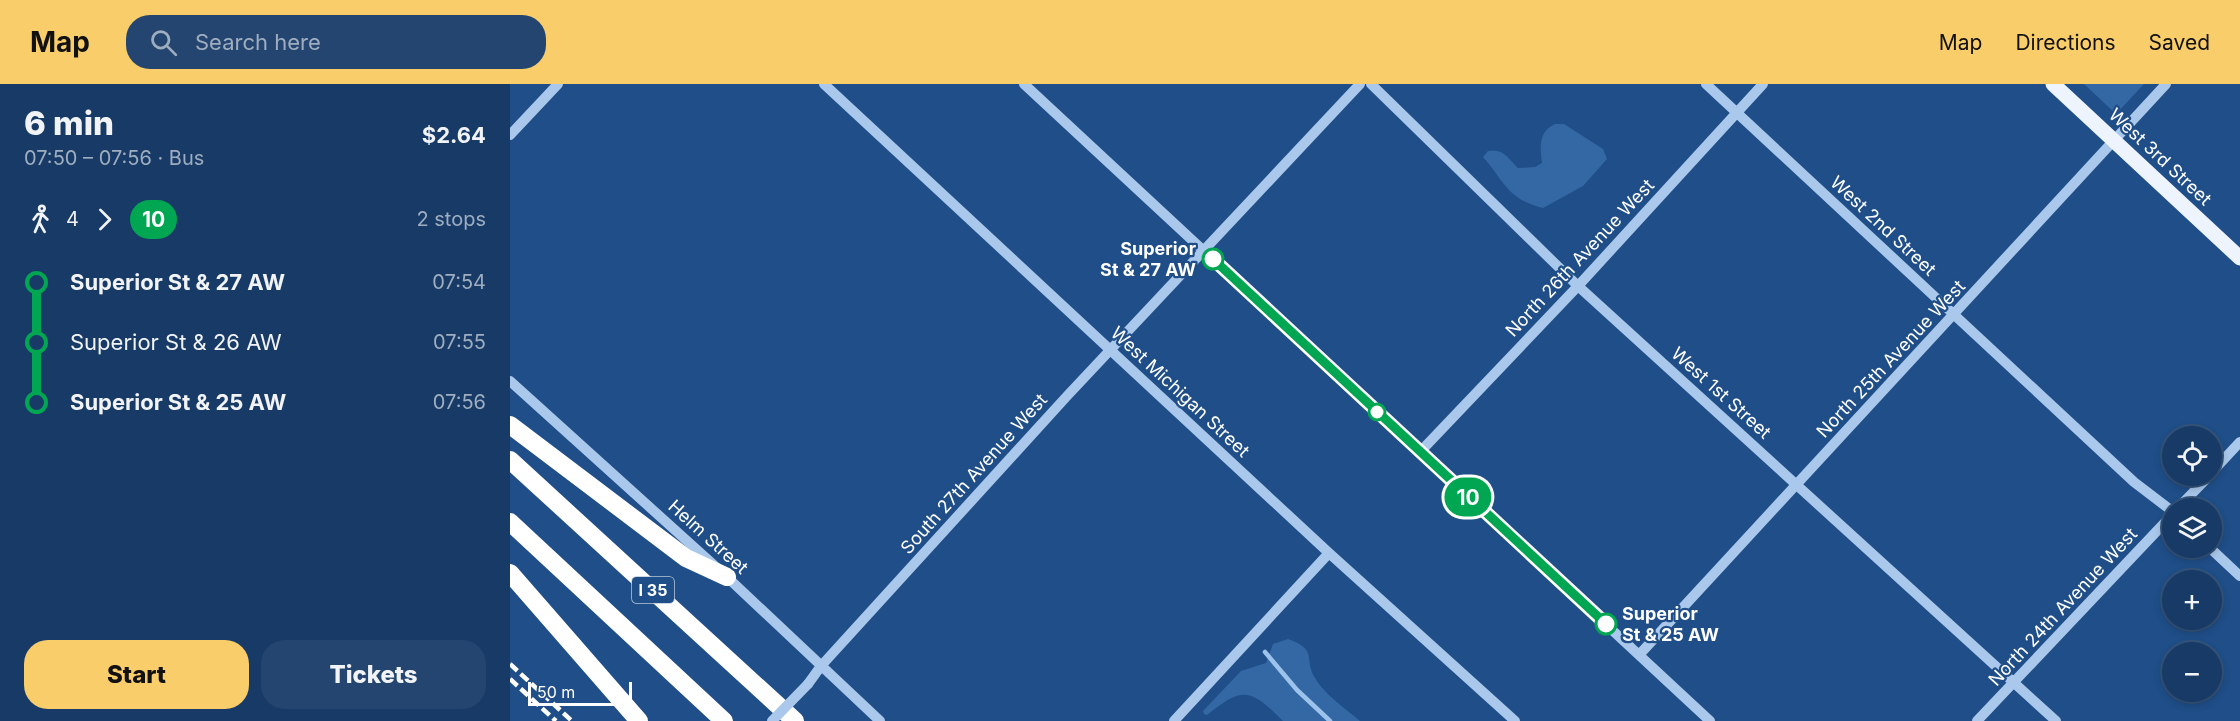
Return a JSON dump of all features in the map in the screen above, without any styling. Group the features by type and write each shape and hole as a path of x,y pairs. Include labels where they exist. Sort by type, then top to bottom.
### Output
{"highway":[{"path":"510,425 686,558 728,577"},
{"name":"I 35","path":"510,460 795,721"},
{"name":"I 35","path":"510,522 724,721"},
{"path":"510,573 639,721"}],"main road":[{"name":"West 3rd Street","path":"2053,84 2240,258"}],"street":[{"path":"510,135 558,84"},
{"name":"West Michigan Street","path":"824,84 1329,553 1515,721"},
{"path":"1024,84 1710,721"},
{"name":"South 27th Avenue West","path":"772,721 1110,350 1205,252 1360,84"},
{"name":"West 1st Street","path":"1371,84 1578,286 2056,721"},
{"name":"West 2nd Street","path":"1707,84 2134,482 2162,505"},
{"name":"North 26th Avenue West","path":"1420,452 1578,286 1763,84"},
{"name":"North 25th Avenue West","path":"1639,655 2166,84"},
{"name":"Helm Street","path":"510,381 728,577 880,721"},
{"path":"2222,461 2240,442"},
{"path":"2187,498 2199,486"},
{"name":"North 24th Avenue West","path":"1977,721 2162,524"},
{"path":"1174,721 1329,553"},
{"path":"2221,558 2240,576"}],"shaded area":[{"path":"2084,84 2144,84 2116,114"},
{"path":"1564,124 1603,149 1607,159 1583,186 1543,208 1522,200 1514,194 1483,157 1488,151 1493,150 1505,155 1518,168 1535,167 1542,163 1541,140 1549,127"},
{"path":"1288,639 1304,647 1309,655 1315,678 1324,690 1360,721 1283,721 1262,702 1246,695 1238,695 1229,699 1207,715 1204,714 1203,711 1241,671 1266,663 1273,644"}],"waterway":[{"path":"1265,652 1297,690 1330,721"}],"railway":[{"path":"510,664 572,721"},
{"path":"510,679 556,721"}],"bus line":[{"name":"10","path":"1213,259 1606,624"}],"place":[{"name":"Superior St & 27 AW","path":"1213,259"},
{"name":"Superior St & 25 AW","path":"1606,624"}]}
